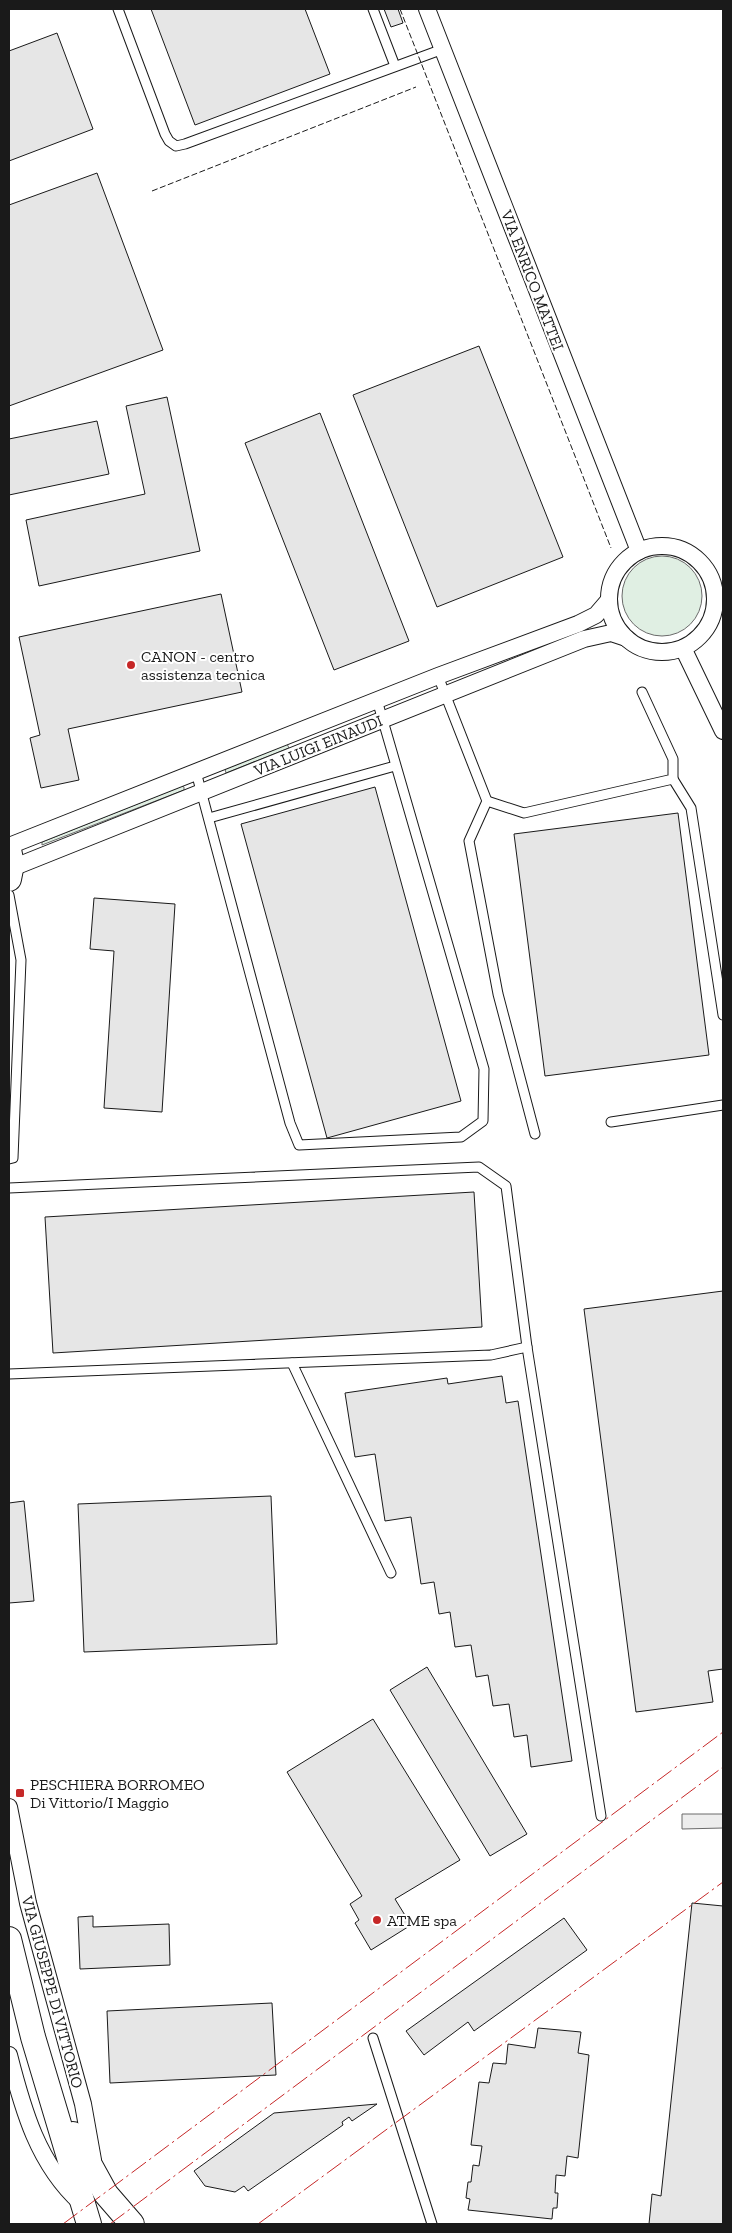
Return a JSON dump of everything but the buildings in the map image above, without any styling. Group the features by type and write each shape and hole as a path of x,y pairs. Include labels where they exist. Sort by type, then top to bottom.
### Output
{"main road":[{"name":"VIA GIUSEPPE DI VITTORIO","path":"9,1939 46,2082 86,2215"},
{"name":"VIA GIUSEPPE DI VITTORIO","path":"46,2082 96,2177 110,2200 132,2224"}],"street":[{"name":"VIA ENRICO MATTEI","path":"427,9 639,551"},
{"path":"655,546 673,546 689,553 702,564 711,578 715,594 714,610 708,626 697,639 683,648 668,652 653,651 638,646 626,638 616,627 608,601 610,586 616,571 626,559 639,551 655,546"},
{"name":"VIA LUIGI EINAUDI","path":"10,861 196,772 438,676 578,624 596,615 608,601"},
{"name":"VIA LUIGI EINAUDI","path":"10,861 202,790 584,639 612,633 626,638"},
{"path":"683,648 723,731"},
{"name":"VIA GIUSEPPE DI VITTORIO","path":"9,1807 28,1903 83,2104 96,2177"},
{"name":"VIA GIUSEPPE DI VITTORIO","path":"9,2055 34,2139 57,2177 86,2215"}],"lane":[{"path":"118,9 165,134 169,141 176,146 443,49"},
{"path":"374,9 395,66"},
{"path":"438,676 487,801 469,841 498,994 535,1134"},
{"path":"642,692 673,759 673,778 691,808 723,1016"},
{"path":"196,772 290,1122 300,1145 460,1137 483,1121 484,1069 377,700"},
{"path":"209,818 395,766"},
{"path":"487,801 524,813 673,778"},
{"path":"9,895 21,960 11,1159"},
{"path":"610,1122 723,1105"},
{"path":"9,1188 480,1167 506,1186 527,1347 601,1816"},
{"path":"9,1374 490,1355 527,1347"},
{"path":"292,1363 391,1573"},
{"path":"373,2038 432,2224"}],"green space":[{"path":"662,556 677,559 690,568 699,581 702,596 699,611 690,624 677,633 662,636 647,633 634,624 625,611 622,596 625,581 634,568 647,559"},
{"path":"287,744 289,748 226,773 225,769"},
{"path":"182,786 184,790 42,845 42,842"}],"shaded area":[{"path":"682,1814 723,1814 723,1828 682,1829"}],"fence":[{"path":"400,9 611,548"},
{"path":"152,191 416,87"}],"power":[{"path":"63,2224 723,1732"},
{"path":"110,2224 723,1767"},
{"path":"258,2224 723,1882"}],"place":[{"name":"CANON - centro assistenza tecnica","path":"131,665"},
{"name":"PESCHIERA BORROMEO Di Vittorio/I Maggio","path":"20,1793"},
{"name":"ATME spa","path":"377,1920"}]}
